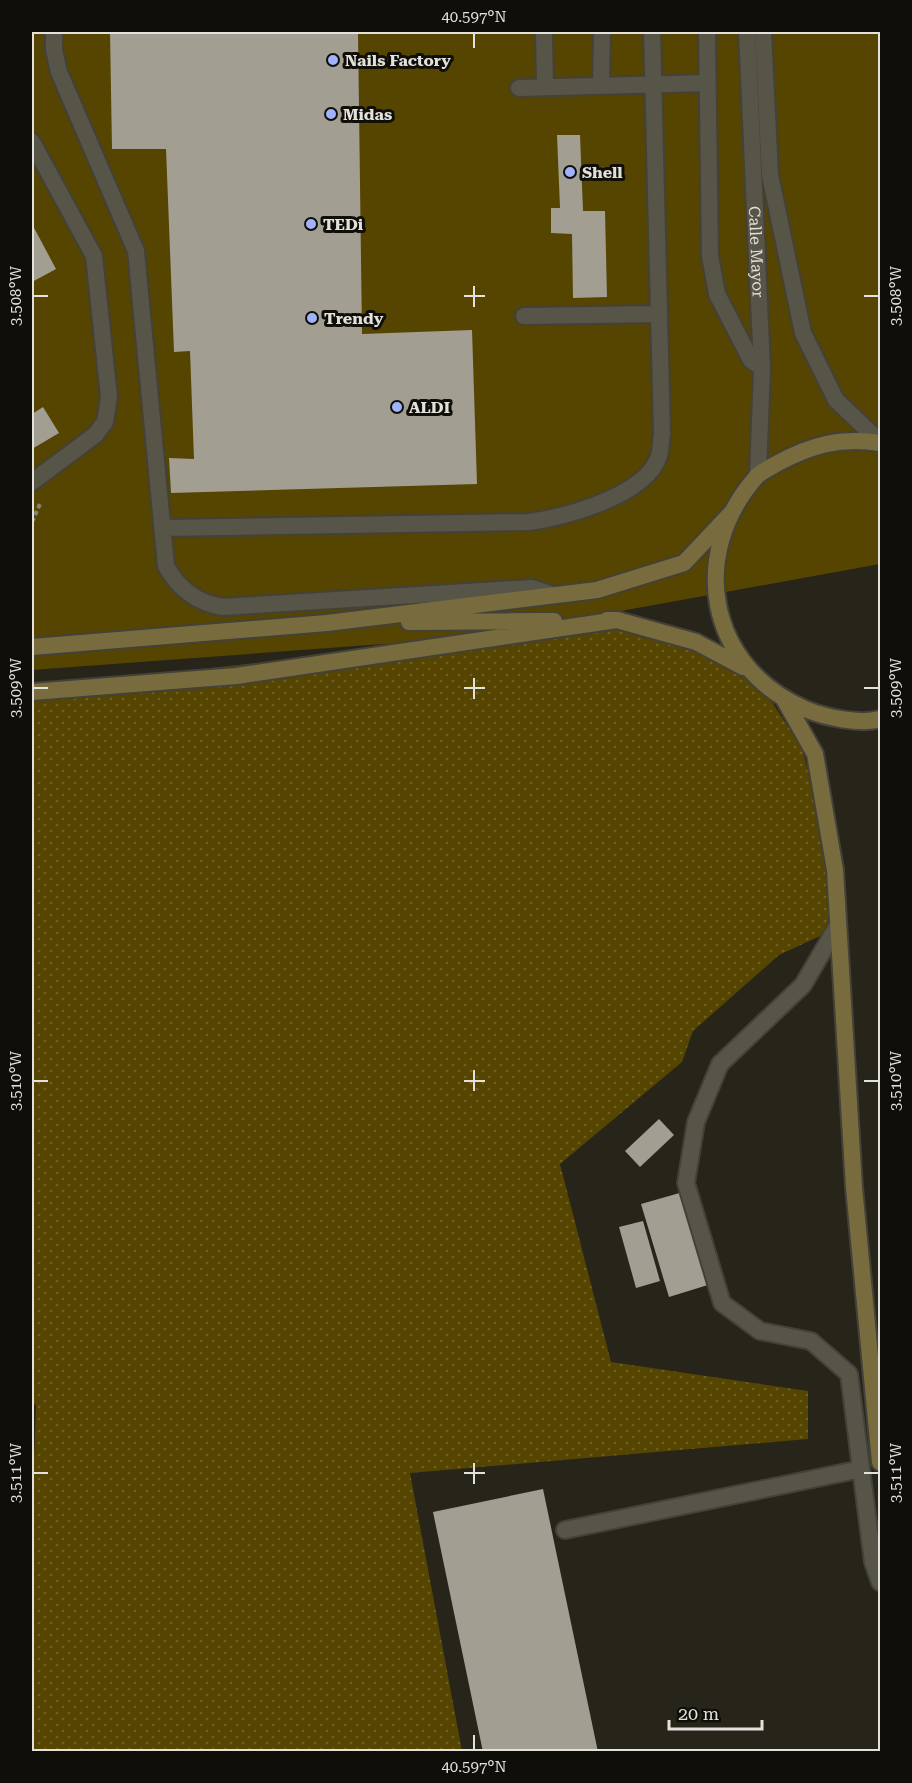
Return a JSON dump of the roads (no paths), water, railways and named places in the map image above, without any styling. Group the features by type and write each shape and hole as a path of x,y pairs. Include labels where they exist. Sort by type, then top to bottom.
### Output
{"main road":[{"path":"32,647 327,622 597,590 684,563 733,511 758,474 805,448 853,440 880,443"},
{"path":"733,511 716,556 716,600 731,646 747,669"},
{"path":"327,622 617,620 696,642 747,669 784,699 825,717 880,718"},
{"path":"32,692 236,675 617,620"},
{"path":"784,699 815,754 834,870 854,1187 880,1462"}],"street":[{"path":"54,32 54,50 59,72 136,251 166,566 175,581 184,591 211,605 223,607 532,588 553,595"},
{"path":"544,32 545,87"},
{"path":"601,86 602,32"},
{"path":"164,528 529,522 552,519 609,500 637,482 651,469 658,457 662,433 652,32"},
{"path":"707,32 710,256 717,294 751,360 762,368"},
{"name":"Calle Mayor","path":"747,32 762,368 758,474"},
{"name":"Calle Mayor","path":"763,32 770,175 803,333 836,400 880,443"},
{"path":"519,88 708,83"},
{"path":"32,142 94,256 109,397 105,422 95,435 32,482"},
{"path":"524,316 658,314"},
{"path":"32,697 55,690"},
{"path":"838,925 803,985 720,1064 696,1122 686,1183 722,1303 760,1331 811,1341 849,1374 873,1562 880,1582"},
{"path":"565,1530 861,1469"}],"place":[{"name":"Nails Factory","path":"333,60"},
{"name":"Midas","path":"331,114"},
{"name":"Shell","path":"570,172"},
{"name":"TEDi","path":"311,224"},
{"name":"Trendy","path":"312,318"},
{"name":"ALDI","path":"397,407"}]}
